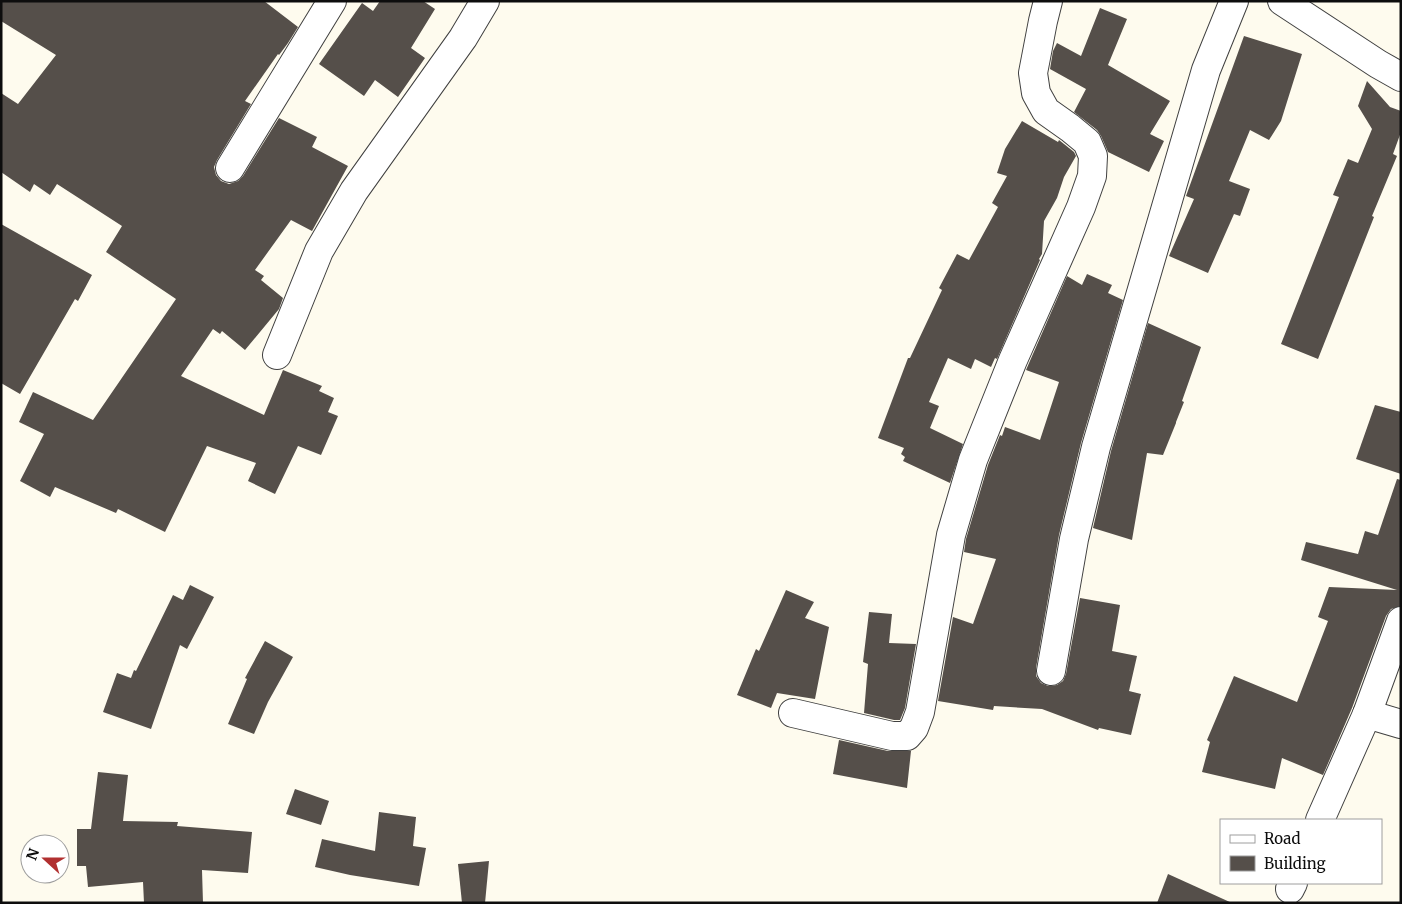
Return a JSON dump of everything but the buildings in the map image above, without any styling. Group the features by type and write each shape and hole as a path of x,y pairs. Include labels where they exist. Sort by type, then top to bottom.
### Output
{"street":[{"path":"230,168 332,1"},
{"path":"277,355 319,251 354,191 463,38 485,1"},
{"path":"793,713 892,736 906,736 914,728 920,712 951,535 972,460 1013,360 1081,207 1092,176 1093,156 1087,142 1046,111 1036,93 1033,73 1042,21 1048,1"},
{"path":"1050,671 1074,539 1096,447 1206,70 1234,1"},
{"path":"1282,1 1401,77"},
{"path":"1320,819 1366,714 1401,621"},
{"path":"1366,714 1401,724"}]}
